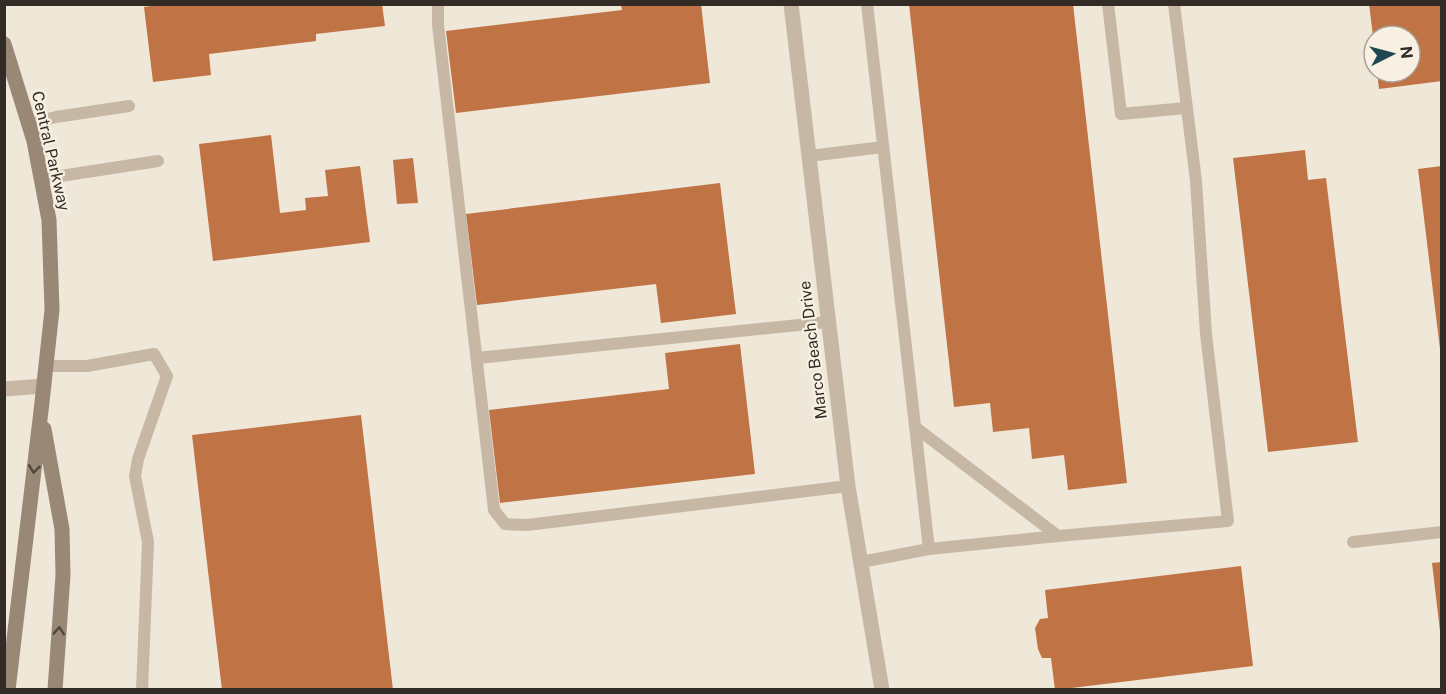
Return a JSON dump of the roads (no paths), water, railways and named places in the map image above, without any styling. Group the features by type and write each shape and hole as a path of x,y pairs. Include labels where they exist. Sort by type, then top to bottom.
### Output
{"street":[{"name":"Marco Beach Drive","path":"791,4 848,486 882,690"},
{"name":"Central Parkway","path":"4,44 34,141 49,220 52,310 8,690"},
{"path":"4,389 44,386"},
{"name":"Central Parkway","path":"41,411 62,529 63,575 55,690"}],"lane":[{"path":"438,4 438,25 494,510 505,524 527,525 848,486"},
{"path":"867,4 929,549"},
{"path":"1108,4 1121,114 1186,108"},
{"path":"861,562 929,549 1228,521 1206,333 1196,181 1174,4"},
{"path":"29,124 56,117 129,106"},
{"path":"808,156 883,147"},
{"path":"41,179 158,161"},
{"path":"477,358 828,322"},
{"path":"46,366 87,366 154,354 166,376 138,459 135,476 147,542 142,690"},
{"path":"915,427 1058,536"},
{"path":"1353,542 1442,532"}]}
